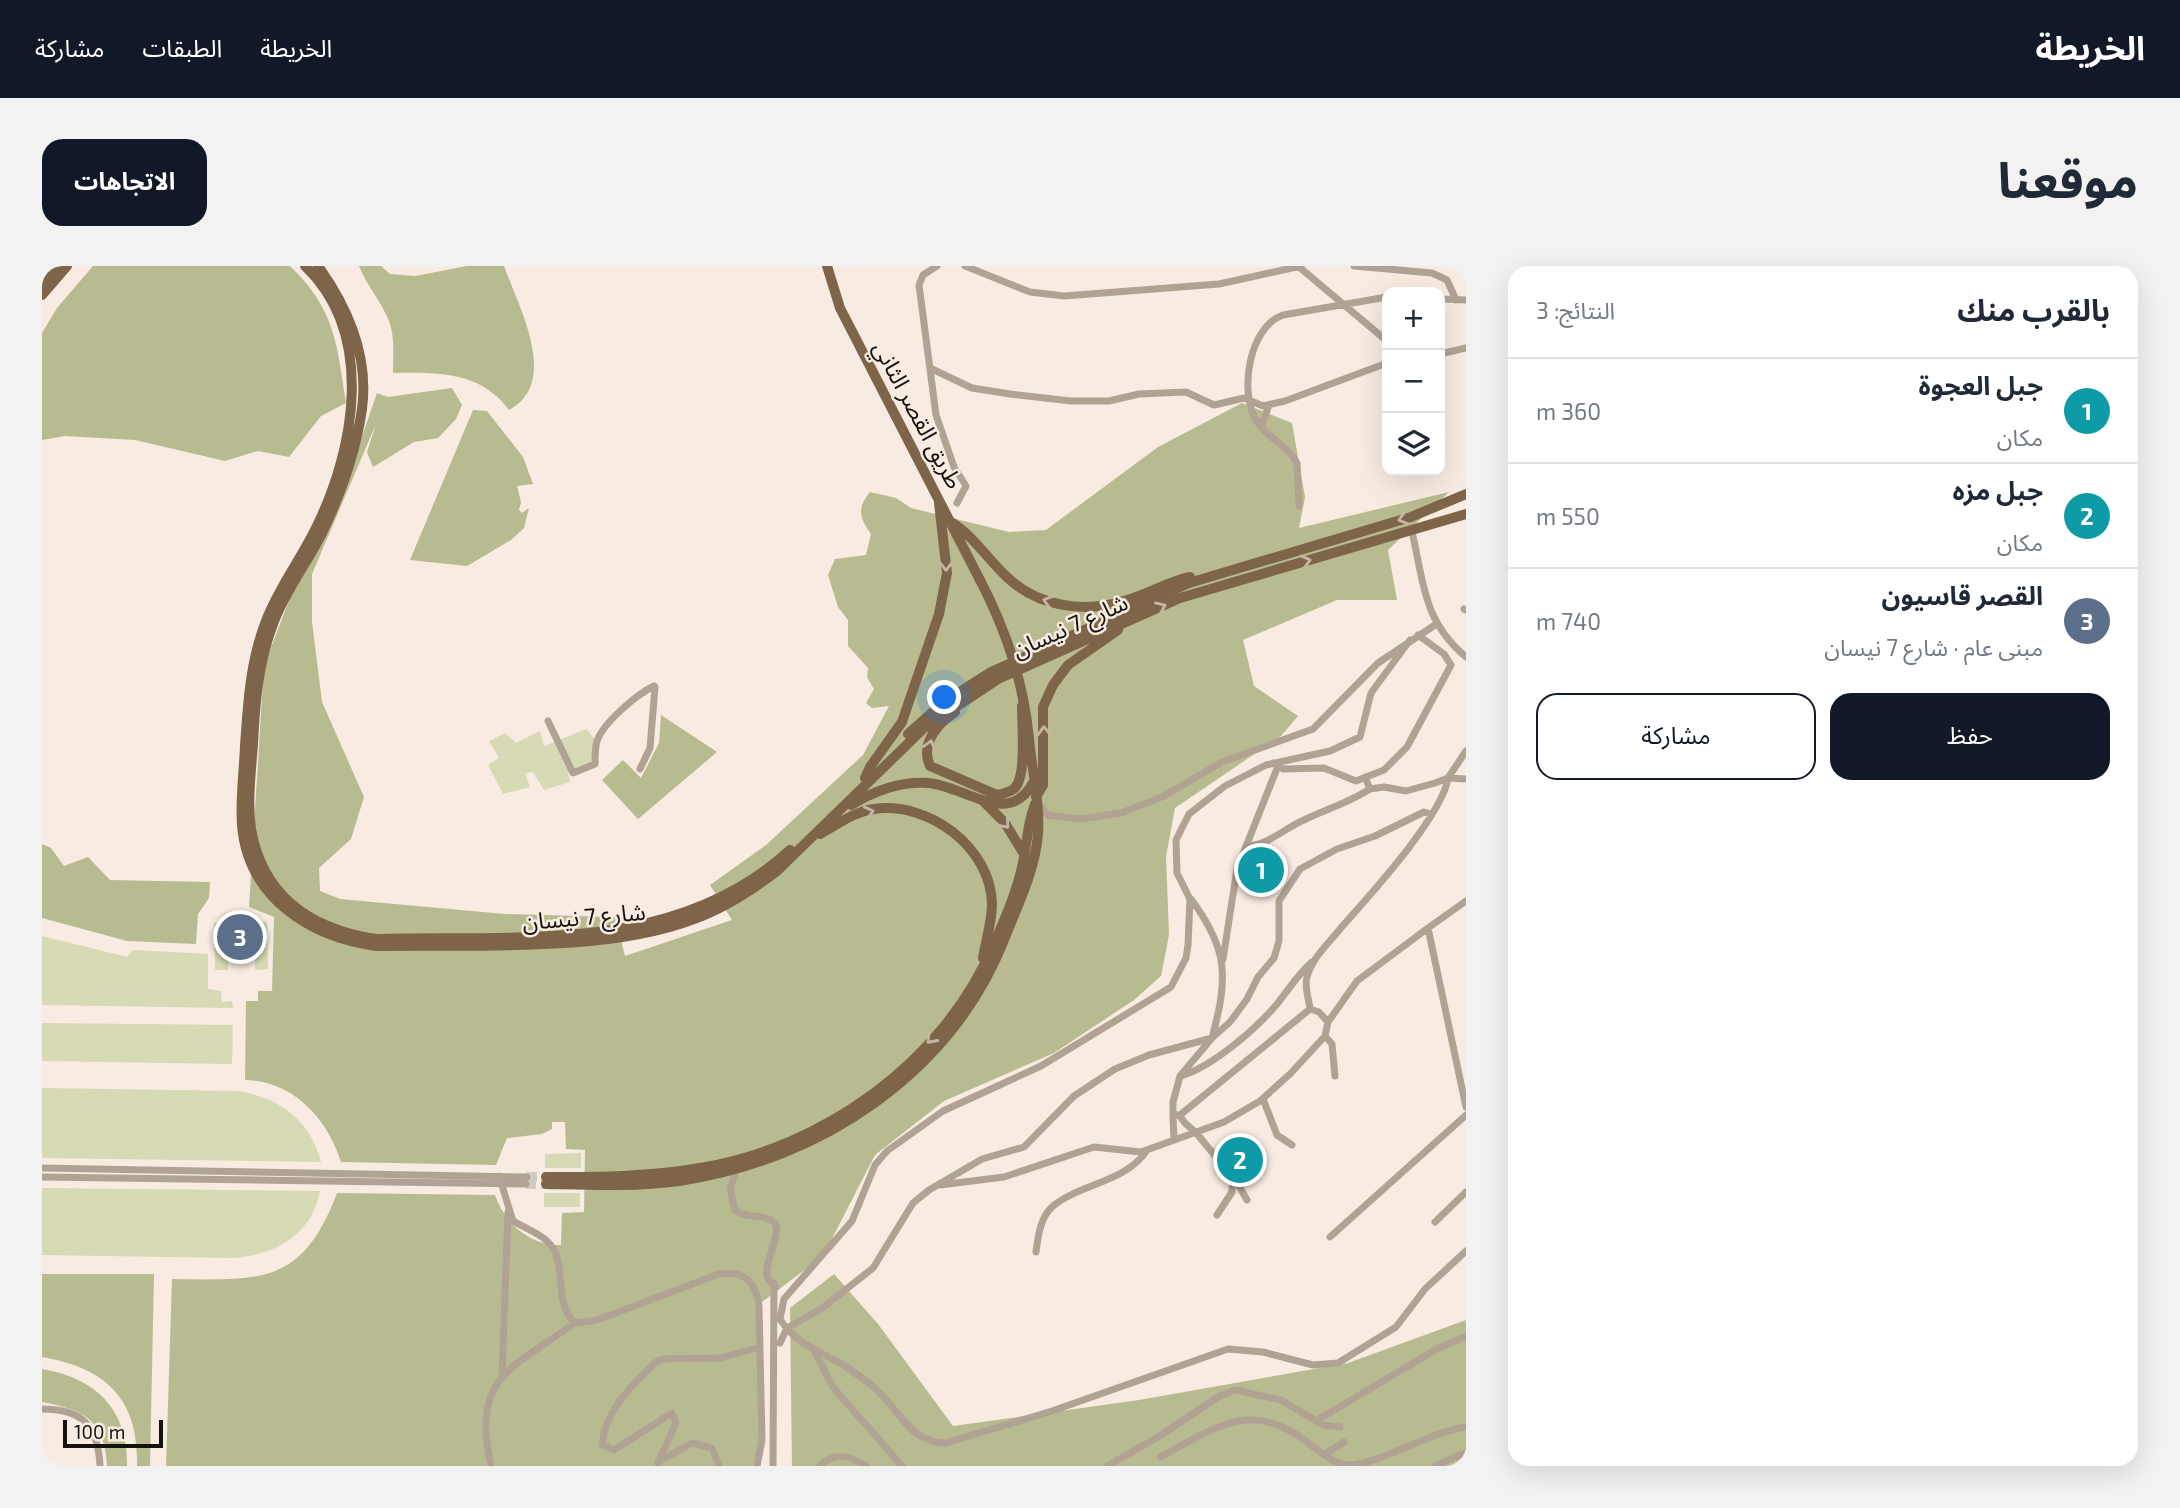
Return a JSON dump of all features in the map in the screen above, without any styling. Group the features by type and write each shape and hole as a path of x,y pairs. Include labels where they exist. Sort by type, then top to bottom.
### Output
{"main road":[{"path":"42,283 55,266"},
{"path":"42,295 67,266"},
{"name":"شارع 7 نيسان","path":"305,266 331,299 351,352 353,376 350,413 329,498 266,620 253,667 242,828 256,871 267,890 304,924 347,942 376,946 582,942 655,931 713,912 752,890 808,841 924,728 981,688 1180,598 1466,514"},
{"name":"شارع 7 نيسان","path":"318,266 338,294 360,350 363,366 362,408 336,500 323,531 273,623 256,692 249,803 251,827 263,868 292,905 324,927 376,939 582,934 654,923 709,905 772,866 944,702 991,672 1189,583 1231,568 1410,517 1466,494"},
{"name":"طريق القصر الثاني","path":"827,266 840,308 994,607 1022,683 1026,738"},
{"path":"865,778 902,722 939,614 947,573 939,499"},
{"path":"951,521 966,531 1010,580 1040,600 1070,607 1125,601 1178,579 1231,568"},
{"path":"1026,738 1036,799 1038,827 1031,871 995,962 950,1034 896,1086 847,1123 795,1149 736,1169 647,1184 546,1180 646,1175 701,1168 752,1156 825,1125 867,1099 909,1063 937,1033 981,969 1014,895 1036,799 1043,785 1043,707 1053,685 1085,651 1129,622"},
{"path":"981,688 934,733 926,749 930,766 987,792 1009,792 1017,785 1026,738"},
{"path":"835,815 869,794 907,784 946,785 980,798 1010,805 1019,802 1033,783"},
{"path":"980,798 1005,823 1024,854"},
{"path":"808,841 861,812 875,809 915,812 947,826 968,849 989,885 992,904 981,969"}],"street":[{"path":"937,266 923,275 919,285 932,369 934,401 941,431 954,467 966,486 957,503"},
{"path":"965,266 1030,292 1064,296 1219,284 1284,267 1299,266 1382,337"},
{"path":"1354,266 1432,273 1447,280 1456,300"},
{"path":"1299,506 1297,463 1261,427 1249,400 1251,361 1264,327 1283,315 1382,298"},
{"path":"1445,299 1466,300"},
{"path":"1445,353 1466,348"},
{"path":"932,369 972,388 1071,401 1109,401 1139,394 1186,392 1214,405 1240,398 1259,405 1269,405 1382,365"},
{"path":"1261,427 1269,405"},
{"path":"1412,532 1435,625 1446,640 1466,657"},
{"path":"1036,799 1047,815 1080,819 1121,813 1164,796 1222,762 1312,729 1378,663 1435,625"},
{"path":"1276,765 1283,769 1324,768 1356,781 1384,769 1407,747 1447,678 1451,665 1444,654 1418,635"},
{"path":"1223,960 1177,873 1176,840 1189,814 1226,786 1276,765 1330,751 1360,737 1371,693 1410,640"},
{"path":"548,721 573,773 586,769 595,764 597,740 611,722 640,692 655,686 650,748 639,769"},
{"path":"1180,1076 1196,1071 1251,1030 1276,1005 1298,974 1314,961 1381,881 1446,792 1448,778 1466,751"},
{"path":"1212,1038 1222,989 1223,960 1237,869 1248,846 1276,765"},
{"path":"1365,777 1370,789"},
{"path":"1248,846 1258,845 1303,820 1348,803 1370,789 1384,787 1406,791 1448,778 1466,779"},
{"path":"1174,1139 1176,1116 1173,1102 1180,1076 1212,1038 1230,1022 1247,999 1258,977 1274,958 1279,941 1279,901 1300,869 1337,849 1375,836 1424,812 1431,814"},
{"path":"1190,899 1186,958 1171,987 1041,1066 956,1104 897,1142 875,1165 846,1229 784,1299 779,1314 787,1328 815,1352 846,1367 871,1385 915,1433 929,1441 946,1443 1052,1411 1228,1349 1263,1352 1313,1365 1338,1363 1396,1327 1425,1289 1466,1251"},
{"path":"940,1185 1004,1177 1094,1147 1141,1152 1224,1122 1263,1099 1325,1036 1328,1023 1357,981 1466,901"},
{"path":"1429,928 1466,1107"},
{"path":"1310,1009 1305,980 1314,961"},
{"path":"1310,1009 1320,1012 1328,1023"},
{"path":"1176,1116 1310,1009"},
{"path":"1325,1036 1332,1044 1335,1076"},
{"path":"780,1343 787,1328 821,1308 865,1276 879,1260 913,1203 982,1159 1024,1147 1074,1096 1115,1069 1149,1055 1212,1038"},
{"path":"1458,1069 1466,1065"},
{"path":"1263,1099 1277,1135 1293,1145"},
{"path":"1330,1237 1466,1115"},
{"path":"1176,1116 1196,1132 1209,1152 1233,1175 1247,1200"},
{"path":"1036,1252 1039,1229 1052,1207 1141,1160 1147,1149"},
{"path":"42,1168 501,1180"},
{"path":"736,1169 730,1189 735,1210 743,1215 769,1218 776,1224 776,1239 767,1279 774,1283 784,1299"},
{"path":"1217,1215 1233,1192 1233,1175"},
{"path":"42,1177 526,1180"},
{"path":"501,1180 513,1221 548,1241 558,1265 559,1291 564,1308 575,1323"},
{"path":"1434,1222 1466,1192"},
{"path":"502,1376 508,1210"},
{"path":"491,1466 486,1443 487,1400 502,1376 575,1323 597,1320 719,1274 735,1273 746,1277 756,1290 762,1440 757,1466"},
{"path":"773,1466 774,1283"},
{"path":"1316,1421 1435,1350 1466,1336"},
{"path":"657,1464 676,1423 672,1413 614,1450 603,1445 604,1426 617,1402 656,1362 663,1359 720,1358 760,1347"},
{"path":"815,1352 832,1386 902,1466"},
{"path":"1107,1466 1219,1397 1235,1390 1281,1400 1316,1421 1340,1427"},
{"path":"42,1409 64,1409 82,1417 99,1450 100,1466"},
{"path":"1160,1457 1243,1418 1287,1429 1338,1463 1360,1463 1426,1437 1466,1427"},
{"path":"1325,1454 1344,1442"},
{"path":"657,1464 692,1443 712,1448 719,1466"},
{"path":"1435,1466 1466,1452"},
{"path":"820,1466 836,1456 849,1457 866,1466"}],"green space":[{"path":"93,266 290,266 316,297 332,328 346,403 321,416 289,457 258,451 225,461 135,440 65,436 42,440 42,333 57,308"},
{"path":"359,266 381,266 390,274 415,276 467,266 504,266 531,342 534,363 532,381 524,397 509,410 498,397 485,388 457,376 393,373 391,327"},
{"path":"452,388 462,405 456,419 438,438 414,442 373,467 367,452 376,424 312,574 312,622 322,702 364,797 351,839 319,868 320,891 340,899 505,914 615,917 625,956 732,920 710,885 766,845 863,755 889,706 872,708 866,703 874,689 867,677 868,668 848,646 848,620 838,607 828,575 835,559 866,555 871,534 864,523 861,508 870,492 896,498 911,508 1009,532 1046,530 1158,447 1242,403 1292,423 1305,497 1299,528 1449,492 1388,550 1397,600 1337,600 1243,640 1254,686 1298,716 1281,736 1175,808 1166,857 1169,935 1161,976 1134,1000 1054,1053 944,1101 875,1155 823,1256 758,1305 762,1447 755,1466 166,1466 172,1279 230,1279 254,1277 274,1271 293,1261 309,1246 337,1193 495,1195 505,1215 520,1231 539,1242 561,1245 562,1213 584,1212 585,1150 566,1149 565,1122 552,1122 552,1129 542,1134 507,1138 496,1165 341,1162 327,1131 306,1105 278,1087 245,1080 246,1001 258,1001 258,991 272,991 274,917 249,907 264,665 298,578 359,445 377,393 388,397"},
{"path":"473,410 487,411 523,457 533,484 517,486 521,502 519,510 522,513 529,508 524,528 511,540 467,566 410,560"},
{"path":"661,715 717,752 638,819 602,780 623,760 641,778 659,743"},
{"path":"586,729 595,739 591,764 568,773 570,782 544,790 533,772 525,773 530,787 503,794 488,765 499,758 489,741 505,733 516,743 540,731 544,746"},
{"path":"42,844 51,848 64,866 88,857 110,880 210,882 209,898 198,914 196,944 127,941 42,918"},
{"path":"227,922 228,970 215,970 214,923"},
{"path":"267,922 268,969 255,970 255,923"},
{"path":"42,936 127,957 133,950 208,954 208,989 221,991 222,1002 232,1001 233,1008 42,1005"},
{"path":"42,1023 233,1025 232,1064 42,1061"},
{"path":"42,1088 238,1091 253,1094 280,1105 301,1123 316,1147 321,1162 42,1158"},
{"path":"581,1153 581,1168 545,1168 545,1154"},
{"path":"42,1188 320,1191 309,1220 289,1240 262,1253 232,1258 42,1255"},
{"path":"544,1193 580,1193 580,1207 544,1207"},
{"path":"42,1274 154,1274 150,1466 137,1466 132,1422 125,1405 114,1390 84,1369 42,1357"},
{"path":"834,1274 878,1324 953,1426 1139,1400 1348,1363 1466,1320 1466,1466 792,1466 790,1308"},
{"path":"42,1369 78,1380 105,1400 122,1428 127,1466 107,1466 102,1438 90,1420 70,1409 42,1402"}],"tunnel":[{"path":"527,1177 546,1177"},
{"path":"526,1184 546,1184"}],"place":[{"name":"جبل العجوة","path":"1261,870"},
{"name":"القصر قاسيون","path":"240,937"},
{"name":"جبل مزه","path":"1240,1160"}]}
